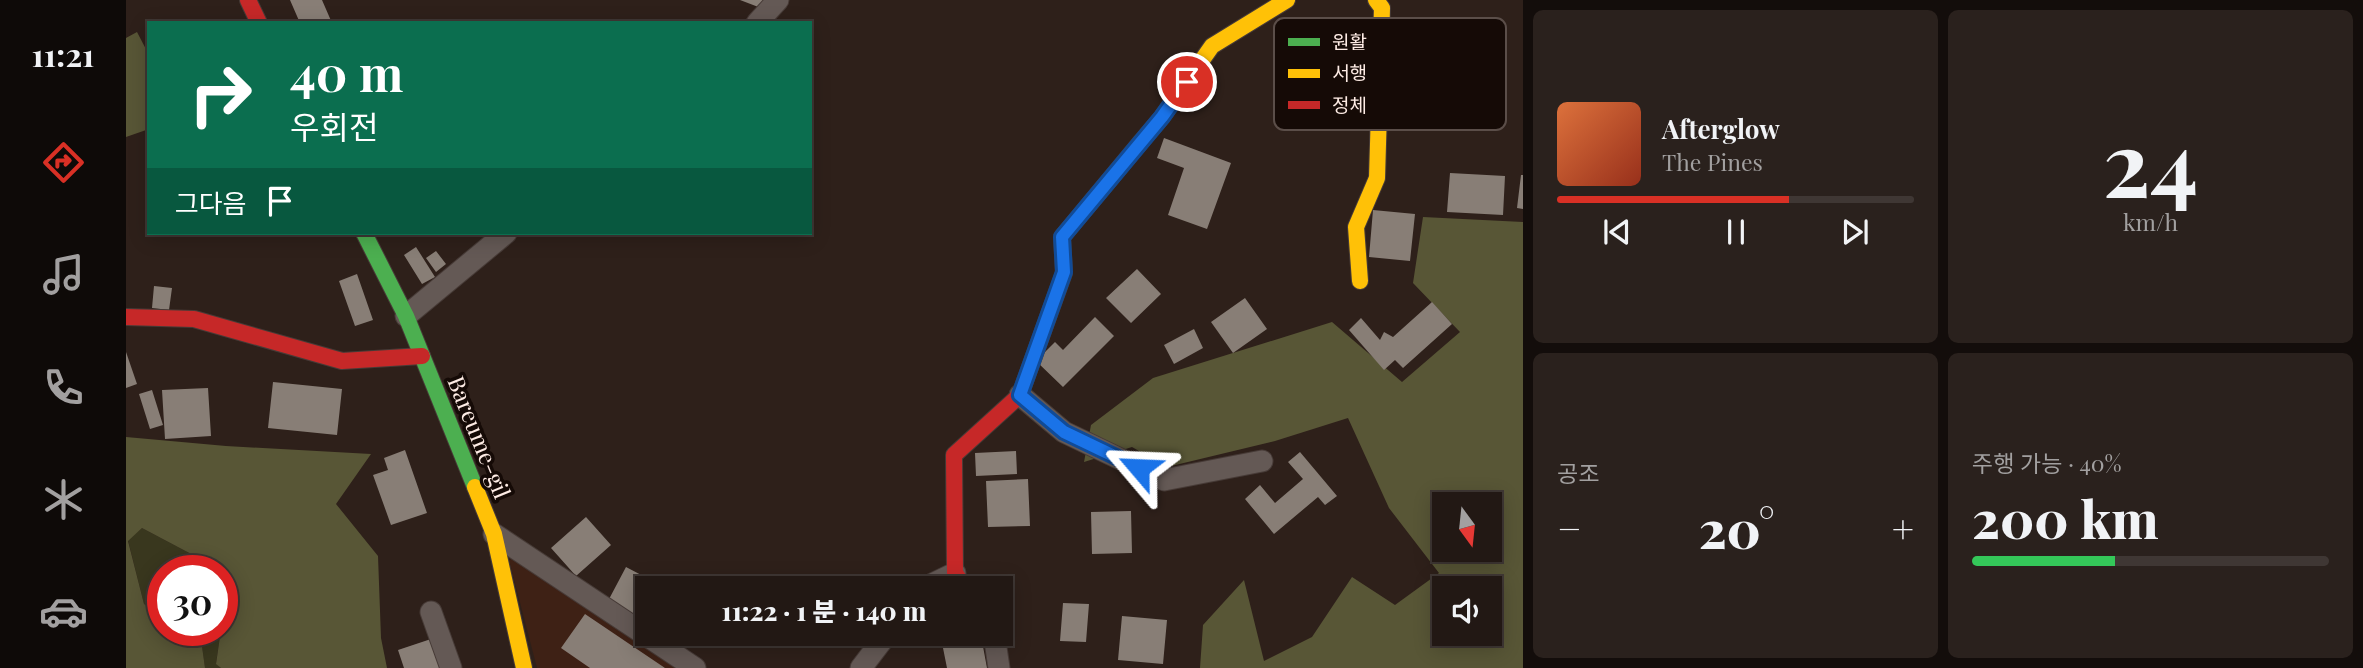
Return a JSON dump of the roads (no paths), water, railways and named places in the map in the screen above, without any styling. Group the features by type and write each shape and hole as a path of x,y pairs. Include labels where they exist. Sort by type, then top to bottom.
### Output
{"street":[{"path":"248,0 258,21"},
{"path":"759,21 778,0"},
{"path":"960,576 954,455 1020,395 1064,272 1062,237 1162,117 1212,46 1287,0"},
{"path":"1377,0 1382,8 1382,18"},
{"path":"1360,281 1356,227 1377,178 1378,130"},
{"name":"Bareume-gil","path":"365,235 406,316 494,534 524,668"},
{"path":"406,316 504,235"},
{"path":"126,317 194,319 342,361 422,356"},
{"path":"1020,395 1064,432 1164,480 1262,461"},
{"path":"494,534 695,668"},
{"path":"431,612 451,668"},
{"path":"861,668 878,646"},
{"path":"996,646 999,668"}]}
